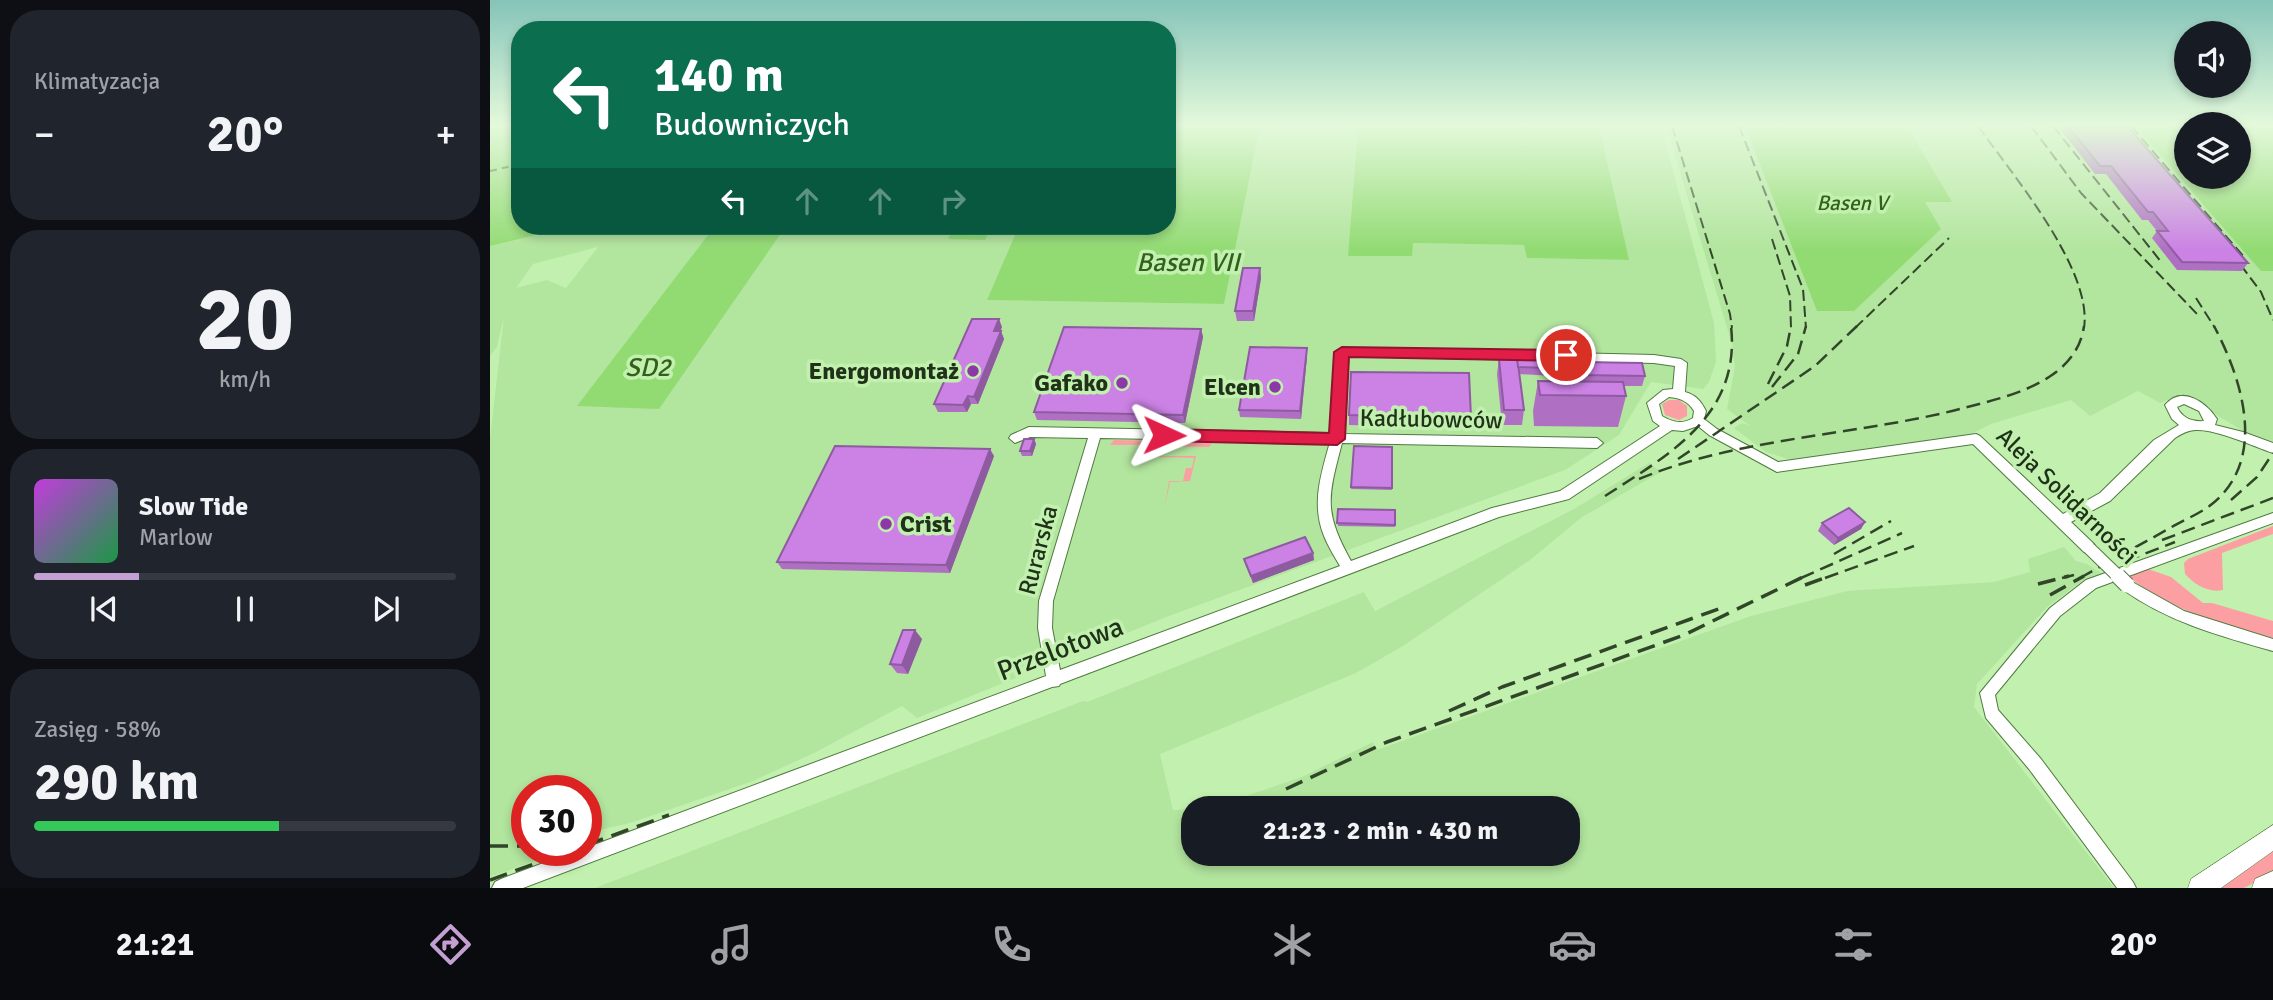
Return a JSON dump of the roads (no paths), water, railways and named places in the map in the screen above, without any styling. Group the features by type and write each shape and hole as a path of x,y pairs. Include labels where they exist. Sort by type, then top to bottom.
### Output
{"highway":[{"path":"2200,888 2273,837"},
{"path":"2264,888 2273,883"}],"street":[{"path":"1348,568 1330,535 1323,507 1326,479 1337,439 1342,352 1624,356 1680,366 1673,394 1698,406 1695,423 1669,426 1657,418"},
{"name":"Przelotowa","path":"1632,448 1657,418 1653,402 1673,394"},
{"path":"2167,437 2173,402 2185,400 2199,405 2239,435"},
{"path":"2173,414 2198,426 2211,422 2210,415"},
{"name":"Aleja Solidarności","path":"1695,423 1777,467 1976,439 2127,585 2158,607 2180,618 2273,645"},
{"name":"Przelotowa","path":"501,888 1497,512 1563,495 1669,426"},
{"path":"2062,521 2106,496 2167,437 2186,426 2239,435 2273,448"},
{"name":"Kadłubowców","path":"1015,438 1028,432 1597,443"},
{"name":"Rurarska","path":"1054,681 1045,628 1046,601 1095,434"},
{"path":"2127,888 2035,764 1991,713 1986,698 1989,689 2054,612 2091,584 2273,518"}],"water":[{"path":"490,167 511,167 511,235 536,235 490,246"},
{"name":"Basen VII","path":"1176,167 1252,167 1224,304 987,300 1015,235 1176,235"},
{"path":"1355,167 1608,167 1629,260 1527,258 1524,245 1413,243 1412,256 1348,256"},
{"name":"Basen V","path":"1761,167 1932,167 1952,202 1925,202 1941,229 1854,311 1817,311"},
{"path":"2251,167 2273,167 2273,271 2261,271 2190,189 2251,189"},
{"name":"SD2","path":"708,235 780,235 659,409 577,406"},
{"path":"950,235 988,235 985,240 948,239"}],"railway":[{"path":"1685,167 1732,328"},
{"path":"1755,167 1803,289 1806,326"},
{"path":"2008,167 2047,223 2076,278 2083,304 2084,326"},
{"path":"2062,167 2081,193 2198,315"},
{"path":"2086,167 2162,263"},
{"path":"2167,167 2244,257"},
{"path":"1855,328 1949,238"},
{"path":"1772,239 1790,296 1791,326"},
{"path":"2231,252 2261,292 2273,320"},
{"path":"2196,298 2215,328"},
{"path":"1605,496 1676,447 1696,429 1713,408 1725,384 1731,357 1731,326"},
{"path":"1768,384 1787,346 1791,326"},
{"path":"1772,387 1798,354 1806,326"},
{"path":"1678,459 1815,366 1857,326"},
{"path":"1639,479 1717,454 1920,418 2017,392 2039,383 2062,367 2077,349 2084,326"},
{"path":"2080,578 2202,511 2229,486 2240,465 2245,442 2244,418 2233,370 2215,328"},
{"path":"2231,500 2257,477 2273,453"},
{"path":"2162,540 2273,498"},
{"path":"1834,554 1891,521"},
{"path":"1801,578 1902,533"},
{"path":"2126,561 2175,542"},
{"path":"1825,578 1914,546"},
{"path":"2062,578 2074,575"},
{"path":"1286,789 1387,742 1684,635 1805,576"},
{"path":"1805,585 1830,576"},
{"path":"2038,584 2069,576"},
{"path":"2050,595 2084,576"},
{"path":"1449,711 1502,687 1724,607"},
{"path":"602,839 669,815"},
{"path":"490,846 511,846"},
{"path":"490,880 528,866"}],"place":[{"name":"Energomontaż","path":"973,371"},
{"name":"Gafako","path":"1122,383"},
{"name":"Elcen","path":"1275,387"},
{"name":"Crist","path":"886,524"}]}
